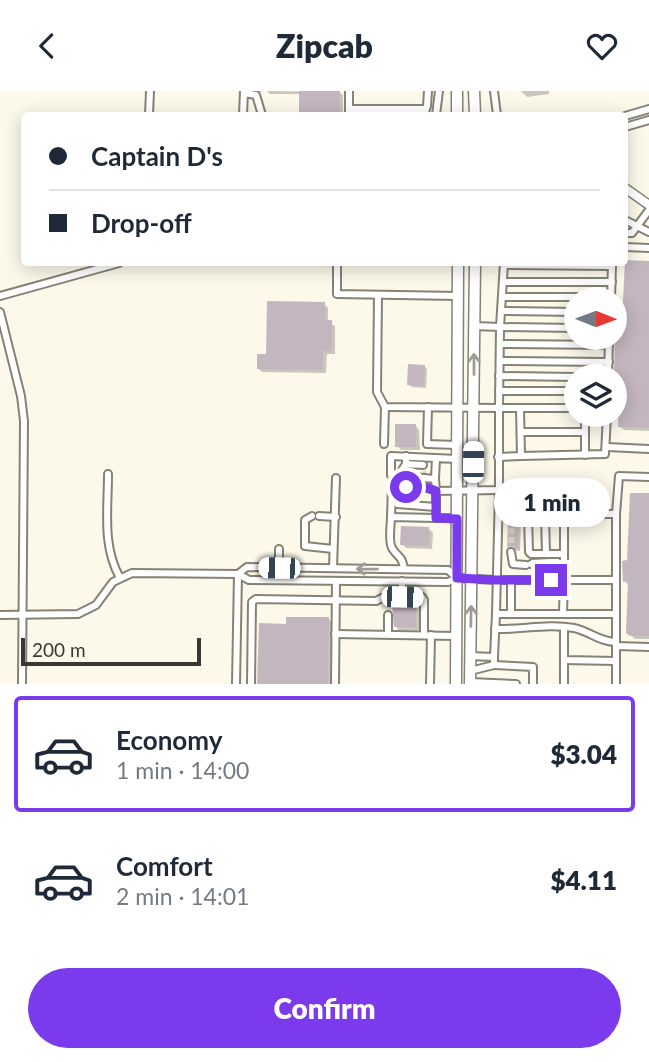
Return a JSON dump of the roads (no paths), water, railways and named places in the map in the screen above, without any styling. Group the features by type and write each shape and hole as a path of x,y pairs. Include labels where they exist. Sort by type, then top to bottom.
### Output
{"highway":[{"path":"457,91 457,112"},
{"path":"474,91 475,112"},
{"path":"456,684 458,266"},
{"path":"470,679 475,266"}],"main road":[{"path":"628,190 649,205"}],"street":[{"path":"149,112 150,91"},
{"path":"349,91 349,112 424,112 428,91"},
{"path":"436,112 439,91"},
{"path":"494,91 497,112"},
{"path":"243,112 244,92 256,95 261,112"},
{"path":"628,115 649,109"},
{"path":"628,126 649,120"},
{"path":"628,233 649,210"},
{"path":"628,221 649,232"},
{"path":"628,245 649,249"},
{"path":"0,296 108,266"},
{"path":"337,266 337,294 458,296"},
{"path":"494,665 499,491 499,361 504,266"},
{"path":"611,287 612,266"},
{"path":"503,282 611,282"},
{"path":"378,295 377,392 385,407 384,444"},
{"path":"502,297 564,298"},
{"path":"501,311 564,312"},
{"path":"0,312 24,421 23,684"},
{"path":"474,326 564,328"},
{"path":"500,344 564,343"},
{"path":"499,361 608,362 609,350"},
{"path":"499,376 564,377"},
{"path":"499,391 564,391"},
{"path":"385,407 564,408"},
{"path":"428,407 427,444 457,445"},
{"path":"520,408 521,456"},
{"path":"585,427 585,455"},
{"path":"498,457 605,454 607,427"},
{"path":"521,432 585,432"},
{"path":"607,447 649,449"},
{"path":"429,476 391,475 391,456 425,465 457,459"},
{"path":"406,460 436,462"},
{"path":"406,460 402,467 403,473 429,476"},
{"path":"429,476 436,462"},
{"path":"108,474 108,549 111,564 120,578"},
{"path":"429,476 436,491 436,518"},
{"path":"616,684 616,514 619,476 649,477"},
{"path":"333,568 336,478"},
{"path":"404,569 400,555 392,549 391,543 392,487 428,488 436,491 499,491"},
{"path":"406,487 396,492 397,504 436,506"},
{"path":"512,517 514,512 523,511 528,515 529,552 564,554"},
{"path":"528,515 536,511 545,515 546,554"},
{"path":"563,613 564,514 616,514"},
{"path":"333,549 305,547 305,520 315,516 336,517"},
{"path":"391,517 457,519"},
{"path":"279,549 279,568"},
{"path":"511,552 513,564 549,565 551,580"},
{"path":"238,574 247,567 404,569 448,571 457,578"},
{"path":"0,614 71,615 86,611 96,605 113,582 138,572 238,574 248,580 616,580"},
{"path":"236,684 238,574"},
{"path":"511,580 511,614"},
{"path":"335,684 336,581"},
{"path":"402,581 402,597"},
{"path":"251,684 253,602 256,599 376,601 386,596 422,597 424,600 430,684"},
{"path":"496,614 616,614"},
{"path":"388,615 388,634"},
{"path":"495,629 564,627 578,629 606,642 649,647"},
{"path":"564,627 564,684"},
{"path":"335,633 456,636"},
{"path":"470,656 494,657"},
{"path":"564,660 615,660"},
{"path":"470,679 494,665 533,667 533,684"},
{"path":"470,679 516,684"}],"tunnel":[{"path":"511,552 512,517"}]}
